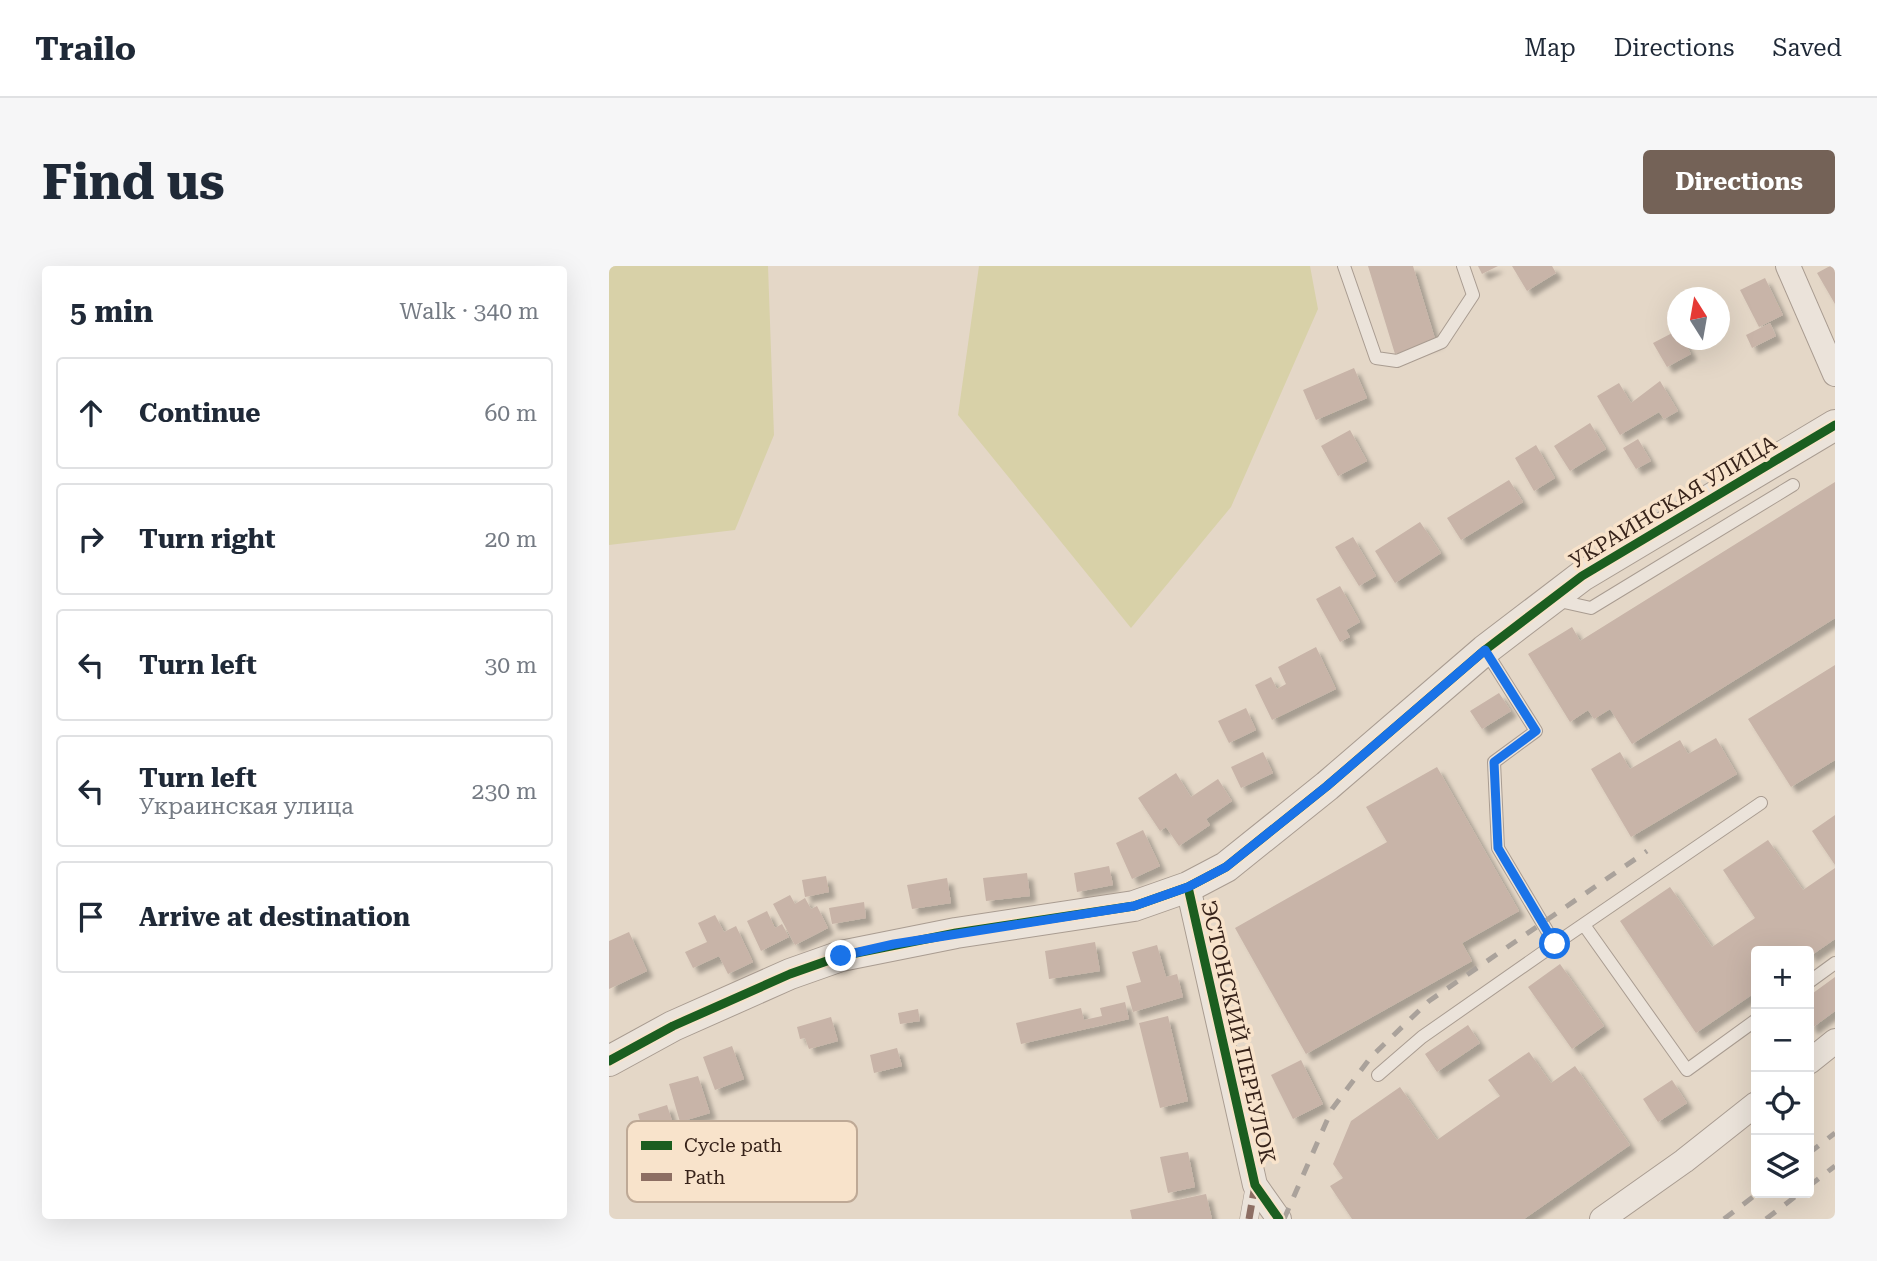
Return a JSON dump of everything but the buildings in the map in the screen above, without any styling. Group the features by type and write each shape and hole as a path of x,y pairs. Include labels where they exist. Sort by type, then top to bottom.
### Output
{"street":[{"path":"1788,266 1835,374"},
{"name":"УКРАИНСКАЯ УЛИЦА","path":"609,1061 685,1021 790,974 841,956 894,944 1134,906 1188,887 1236,859 1485,650 1582,576 1835,425"},
{"name":"ЭСТОНСКИЙ ПЕРЕУЛОК","path":"1188,887 1255,1185 1249,1219"},
{"path":"1814,1058 1835,1041"},
{"path":"1602,1219 1684,1161 1751,1108"},
{"path":"1255,1185 1279,1219"}],"lane":[{"path":"1344,266 1376,358 1397,361 1442,342 1473,295 1463,266"},
{"path":"1552,599 1591,608 1793,485"},
{"path":"1485,650 1536,731 1494,762 1498,848 1555,944"},
{"path":"1378,1075 1422,1037 1761,803"},
{"path":"1584,925 1687,1070 1751,1024"},
{"path":"1814,978 1835,963"}],"shaded area":[{"path":"609,266 768,266 774,435 735,530 609,545"},
{"path":"979,266 1310,266 1318,309 1231,507 1131,628 958,415"}],"railway":[{"path":"1284,1219 1332,1109 1371,1057 1429,1001 1647,851"},
{"path":"1814,1149 1835,1133"},
{"path":"1814,1182 1835,1166"},
{"path":"1724,1219 1751,1198"},
{"path":"1766,1219 1793,1198"}],"marked path":[{"path":"1249,1219 1255,1185"}],"cycle path":[{"path":"609,1061 673,1026 790,974 841,956 956,933 1134,906 1188,887 1226,867 1327,786 1485,650 1582,576 1835,425"},
{"path":"1188,887 1255,1185 1279,1219"}],"route":[{"path":"841,956 956,933 1134,906 1188,887 1226,867 1327,786 1485,650 1536,731 1494,762 1498,848 1555,944"}]}
